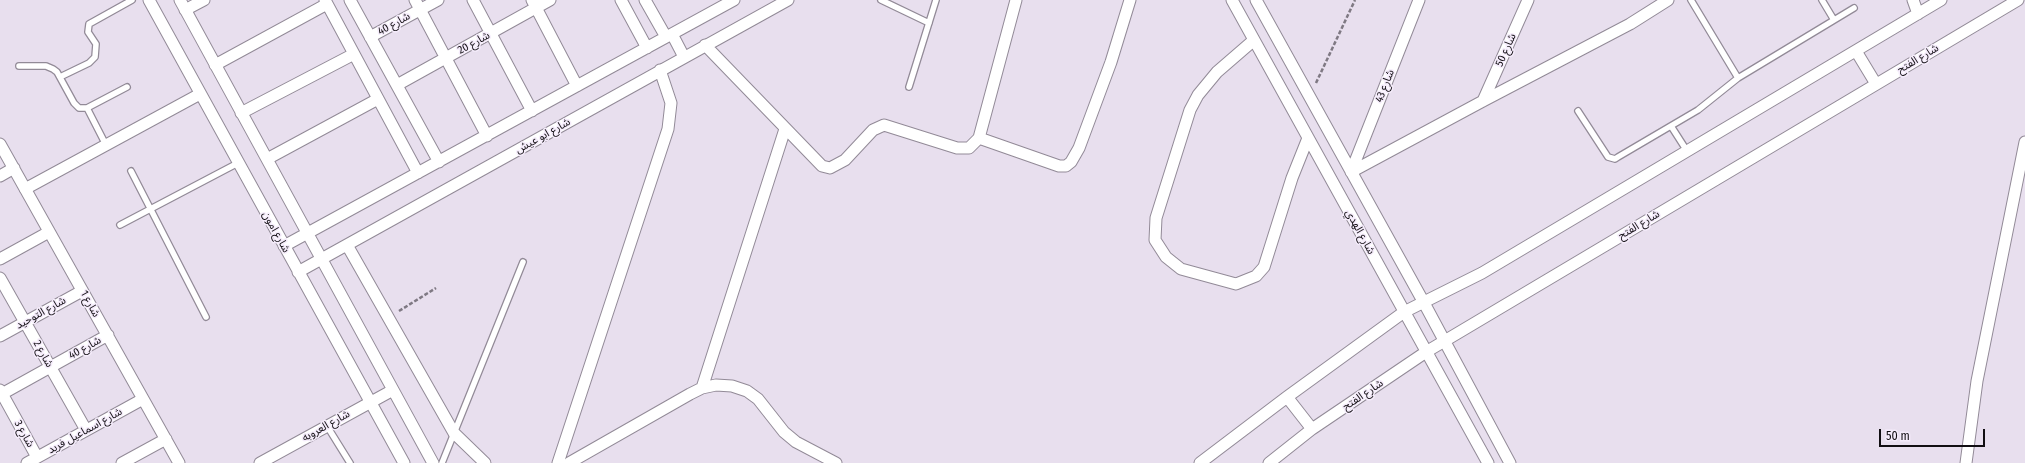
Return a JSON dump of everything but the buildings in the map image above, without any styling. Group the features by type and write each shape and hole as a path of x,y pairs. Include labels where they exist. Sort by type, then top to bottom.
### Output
{"street":[{"name":"شارع امون","path":"149,0 404,463"},
{"path":"180,0 433,463"},
{"path":"186,10 204,0"},
{"path":"350,0 439,162"},
{"name":"شارع 40","path":"370,37 418,5 438,0"},
{"path":"473,0 532,111"},
{"name":"شارع 20","path":"397,85 490,33 534,4 550,0"},
{"path":"621,0 647,48"},
{"path":"645,0 684,57"},
{"name":"شارع ابو عيش","path":"298,272 788,0"},
{"path":"705,45 822,166 830,168 845,160 873,130 884,125 957,148 969,148 979,138 1016,0"},
{"path":"979,138 1059,166 1066,166 1071,162 1079,148 1111,62 1130,0"},
{"name":"شارع الهدي","path":"1232,0 1488,463"},
{"name":"شارع الهدي","path":"1256,0 1423,301 1510,463"},
{"name":"شارع 43","path":"1351,172 1419,0"},
{"name":"شارع 50","path":"1483,101 1528,0"},
{"path":"1351,172 1630,24 1668,0"},
{"path":"1913,0 1918,14"},
{"path":"1200,463 1287,396 1404,312 1423,301 1482,273 1942,0"},
{"name":"شارع الفتح","path":"1269,463 1312,429 1426,352 2018,0"},
{"path":"284,246 731,1"},
{"path":"215,65 326,2 418,173"},
{"path":"534,4 577,86"},
{"path":"418,5 487,136"},
{"path":"1254,40 1217,72 1198,95 1190,110 1156,218 1155,240 1166,257 1181,269 1236,284 1256,276 1264,267 1292,178 1308,138"},
{"path":"1856,51 1876,84"},
{"path":"241,113 354,54"},
{"path":"558,463 668,129 671,103 660,70"},
{"path":"25,189 200,94"},
{"path":"267,159 378,99"},
{"path":"702,388 785,129"},
{"path":"1966,463 1977,381 2025,142"},
{"name":"شارع 1","path":"0,144 179,463"},
{"path":"0,176 14,168"},
{"path":"0,259 49,232"},
{"path":"347,245 454,433 486,463"},
{"name":"شارع 2","path":"0,278 86,430"},
{"name":"شارع التوحيد","path":"0,336 82,291"},
{"name":"شارع 40","path":"1,393 108,335"},
{"path":"569,463 702,388 716,385 732,386 747,391 758,399 784,432 796,442 836,463"},
{"name":"شارع العروبه","path":"260,463 393,390"},
{"name":"شارع 3","path":"1,393 37,457"},
{"path":"1287,396 1312,429"},
{"name":"شارع اسماعيل فريد","path":"27,463 143,398"},
{"path":"122,463 166,439"}],"lane":[{"path":"60,77 89,63 94,56 96,44 88,32 89,24 132,0"},
{"path":"881,0 929,23"},
{"path":"909,87 936,0"},
{"path":"1691,0 1738,78"},
{"path":"1822,0 1834,20"},
{"path":"1578,111 1606,154 1612,158 1618,158 1706,104 1738,78 1854,8"},
{"path":"19,66 46,66 57,72 76,106 87,108 127,87"},
{"path":"87,108 106,145"},
{"path":"1671,126 1687,151"},
{"path":"120,225 238,163"},
{"path":"131,171 206,317"},
{"path":"442,463 523,262"},
{"path":"327,426 350,463"}],"path":[{"path":"1310,96 1354,0"},
{"path":"389,318 436,288"}]}
